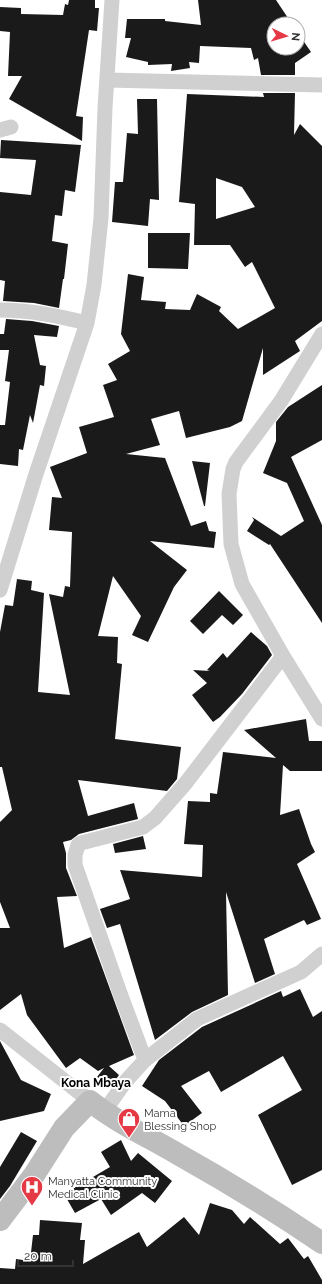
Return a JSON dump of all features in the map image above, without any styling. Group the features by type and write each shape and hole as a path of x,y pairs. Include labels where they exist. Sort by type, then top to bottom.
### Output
{"street":[{"path":"0,590 3,571 87,323 94,285 101,218 105,108 112,0"},
{"path":"108,80 322,85"},
{"path":"0,310 20,310 87,323"},
{"path":"322,334 281,401 236,462 233,469 229,494 231,544 242,584 283,656 322,719"},
{"path":"145,1060 75,865 76,850 78,845 82,843 143,827 155,818 185,784 283,656"},
{"path":"0,1220 34,1175 64,1128 97,1107 125,1082 145,1060 197,1019 301,972 322,954"},
{"path":"0,1030 97,1107 295,1224 322,1243"}],"building":[{"path":"69,0 95,0 95,8 99,8 97,31 89,30 76,116 83,117 82,141 9,99 22,76 8,76 10,32 0,31 0,7 21,8 21,14 63,15 65,4 68,5"},
{"path":"198,0 276,0 287,16 266,16 266,56 305,56 295,63 295,75 261,75 258,58 254,60 251,48 200,46 199,63 189,62 190,68 171,71 172,64 148,65 148,62 126,57 131,38 125,38 127,19 165,19 165,21 201,25"},
{"path":"306,45 311,52 306,55"},
{"path":"263,93 295,93 294,135 300,124 322,146 322,321 295,341 300,351 263,375 263,348 242,421 230,427 186,438 179,411 151,419 160,445 126,454 165,458 191,526 206,521 209,531 216,532 214,548 150,541 187,570 174,587 148,642 132,635 141,616 113,576 98,636 118,637 117,663 122,664 115,739 181,747 177,779 167,791 78,780 88,816 134,803 138,819 79,834 71,840 63,842 66,853 66,868 77,896 57,897 64,948 91,937 134,1055 109,1066 119,1075 110,1088 97,1077 104,1068 98,1071 80,1058 66,1068 27,1015 21,994 0,1010 0,928 10,928 0,902 0,822 12,810 2,767 0,767 0,632 5,605 13,606 17,579 32,581 31,590 44,593 38,692 70,695 49,594 63,597 65,586 70,587 72,532 49,530 52,497 62,498 50,467 87,453 79,427 114,417 103,385 117,380 108,364 130,351 121,334 128,274 144,277 141,300 166,302 165,309 190,310 197,294 221,307 219,311 238,329 275,308 252,262 245,267 230,245 194,245 195,204 179,202 187,94 264,97","holes":["216,178 242,187 255,207 216,219"]},
{"path":"137,99 157,99 159,200 150,199 148,226 112,222 115,182 123,182 127,133 138,134"},
{"path":"1,140 81,145 75,192 65,190 62,216 55,215 52,241 68,244 59,308 34,303 3,301 5,281 0,280 0,192 31,195 36,160 0,158"},
{"path":"148,233 190,233 188,269 148,268"},
{"path":"6,319 32,321 59,326 57,337 34,335 40,365 46,366 44,386 40,385 33,423 30,415 23,450 19,449 18,466 0,464 0,425 5,425 10,382 5,381 9,350 0,350 0,334 4,334"},
{"path":"322,385 322,440 291,457 322,525 322,623 270,544 269,545 247,531 254,520 252,517 281,536 304,521 287,483 263,473 276,441 276,422 288,407"},
{"path":"192,461 210,463 205,506 204,506"},
{"path":"219,591 243,615 233,625 222,615 203,634 190,621"},
{"path":"251,632 267,646 272,655 242,694 220,717 213,722 192,695 207,683 193,670 210,671 207,670 223,653 227,658"},
{"path":"306,719 309,741 322,741 322,771 290,771 283,765 280,815 299,809 315,852 297,864 321,919 307,925 304,920 264,939 275,974 255,983 226,892 228,995 192,1012 155,1040 120,924 107,928 100,909 130,899 120,870 202,877 203,845 184,844 188,801 210,802 210,793 217,794 223,752 276,758 244,730"},
{"path":"143,836 146,849 115,853 113,844"},
{"path":"300,989 313,1017 322,1011 322,1170 292,1185 258,1115 302,1090 283,1056 221,1092 209,1071 181,1086 202,1113 184,1126 165,1101 142,1086 159,1060 202,1027 281,991 283,997"},
{"path":"0,1041 21,1080 51,1094 44,1111 0,1121"},
{"path":"21,1132 37,1141 10,1186 0,1199 0,1167"},
{"path":"121,1140 131,1161 138,1153 172,1181 155,1203 142,1193 111,1215 101,1199 75,1213 64,1194 110,1167 101,1152"},
{"path":"210,1203 232,1210 244,1224 250,1217 280,1244 288,1238 304,1259 308,1256 322,1280 322,1284 0,1284 0,1268 15,1269 16,1259 30,1261 33,1235 39,1235 40,1220 82,1223 80,1240 85,1240 83,1264 139,1232 147,1247 184,1217 199,1235"}],"place":[{"name":"Mama Blessing Shop","path":"129,1138"},
{"name":"Manyatta Community Medical Clinic","path":"32,1206"}],"district":[{"name":"Kona Mbaya","path":"96,1083"}]}
